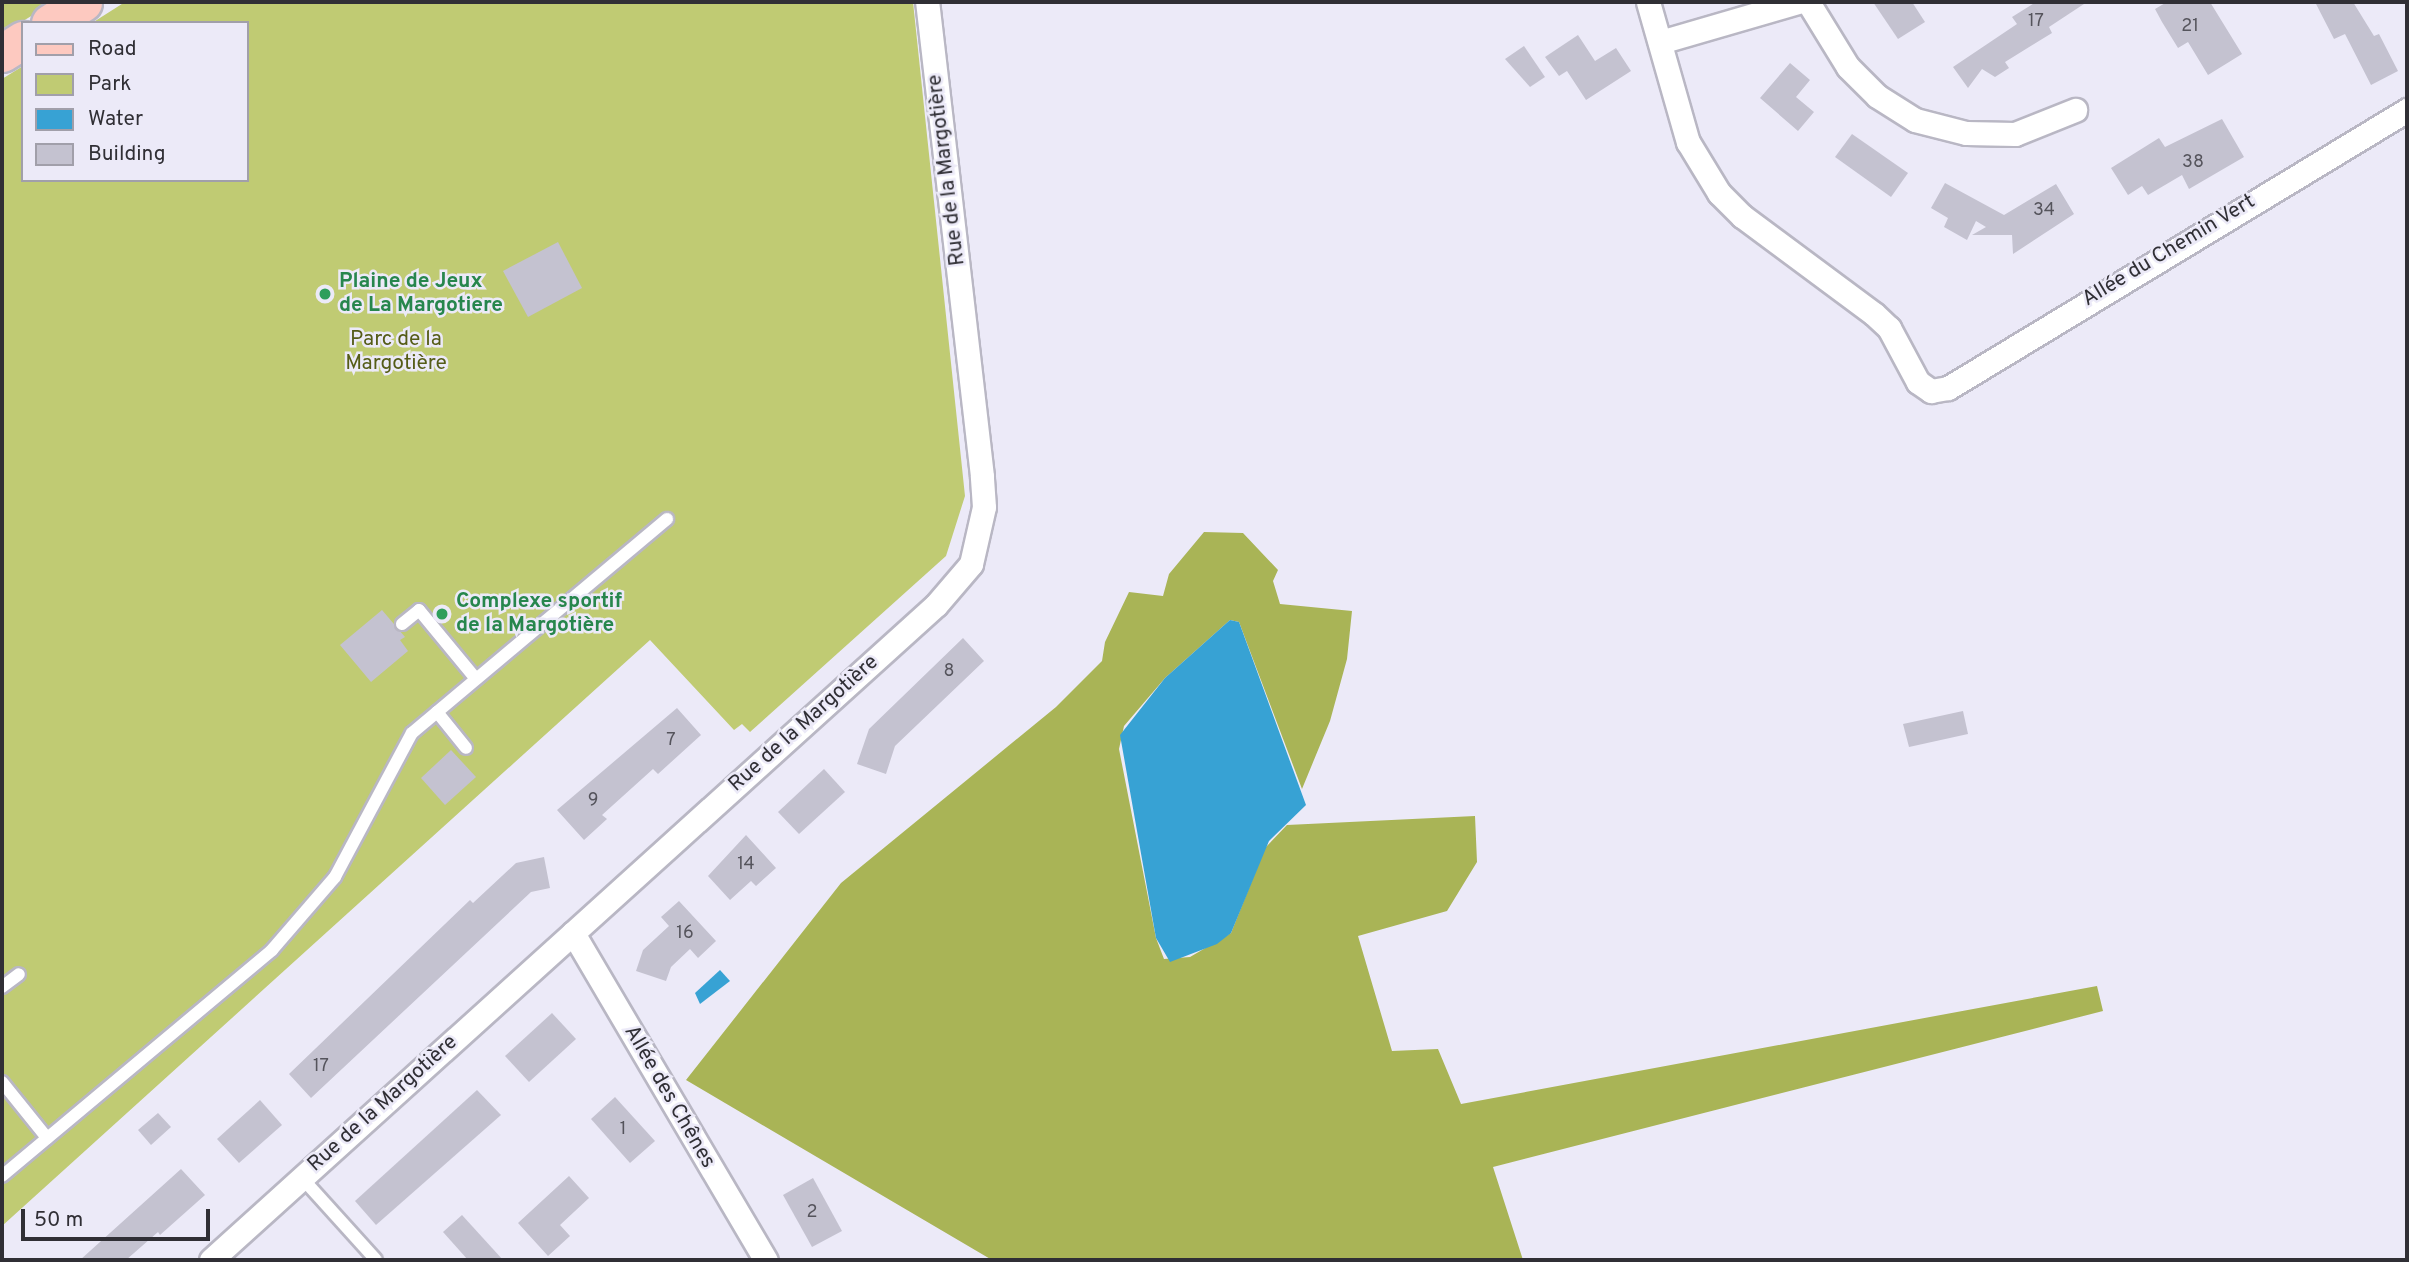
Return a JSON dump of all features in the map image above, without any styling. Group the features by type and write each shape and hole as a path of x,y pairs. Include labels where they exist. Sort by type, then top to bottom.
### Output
{"main road":[{"path":"53,21 83,2"},
{"path":"2,53 21,41"}],"street":[{"name":"Rue de la Margotière","path":"211,1260 936,605 971,564 984,507 982,476 927,2"},
{"path":"1648,2 1660,42 1798,2"},
{"path":"1808,2 1849,67 1877,96 1915,120 1966,133 2015,134 2075,110"},
{"name":"Allée du Chemin Vert","path":"1660,42 1670,85 1696,159 1719,193 1766,233 1848,291 1889,328 1918,383 1931,391 1948,387 2407,110"},
{"name":"Allée des Chênes","path":"573,933 766,1260"}],"lane":[{"path":"2,1176 272,950 335,877 412,733 667,519"},
{"path":"402,624 419,610 477,679"},
{"path":"437,712 466,748"},
{"path":"2,987 19,974"},
{"path":"2,1082 47,1138"},
{"path":"302,1178 376,1260"}],"green space":[{"path":"2,2 54,2 21,21 2,34"},
{"name":"Complexe sportif de la Margotière","path":"125,2 913,2 965,496 946,556 750,732 742,724 734,730 650,640 2,1226 2,79 21,67 21,182 248,182 248,21 95,21"},
{"path":"1204,532 1243,533 1278,570 1273,581 1280,604 1352,611 1347,659 1330,721 1302,789 1239,622 1230,620 1165,678 1124,726 1119,749 1156,938 1164,959 1190,957 1231,933 1265,848 1287,825 1475,816 1477,862 1447,911 1358,936 1392,1051 1438,1049 1461,1104 2097,986 2103,1011 1493,1167 1523,1260 992,1260 686,1080 841,883 1056,707 1102,661 1105,642 1129,592 1163,596 1169,574"}],"water":[{"path":"1230,620 1239,622 1306,805 1269,841 1231,933 1217,944 1170,962 1156,938 1120,735 1165,678"},
{"path":"720,970 730,981 700,1004 695,993"}],"building":[{"path":"1873,2 1912,2 1925,22 1898,39"},
{"path":"2036,2 2087,2 2049,27 2052,33 2005,62 2009,68 1995,77 1982,69 1968,88 1953,67 2017,24 2012,17"},
{"path":"2167,2 2210,2 2242,54 2208,75 2188,42 2178,48 2162,22 2155,9"},
{"path":"2315,2 2353,2 2374,36 2379,34 2398,71 2371,85 2345,34 2334,39"},
{"path":"1578,35 1595,61 1616,48 1631,71 1586,100 1567,71 1559,76 1545,57"},
{"path":"1524,46 1545,77 1530,87 1505,59"},
{"path":"1790,63 1810,80 1796,97 1814,112 1798,131 1760,98"},
{"path":"2222,119 2244,157 2189,189 2182,175 2148,195 2142,186 2128,195 2111,168 2159,138 2165,147"},
{"path":"1852,134 1908,173 1891,197 1835,157"},
{"path":"1945,183 2004,215 2056,184 2074,214 2013,254 2012,235 1972,235 1986,227 1976,221 1967,240 1944,227 1948,218 1931,208"},
{"path":"558,242 582,288 528,317 503,271"},
{"path":"382,610 405,637 400,640 408,651 371,682 340,645"},
{"path":"963,638 984,661 895,746 886,774 857,764 869,729"},
{"path":"677,708 701,735 658,774 653,769 602,815 607,819 584,840 557,810"},
{"path":"1963,711 1968,734 1909,747 1903,724"},
{"path":"451,750 476,777 445,805 421,778"},
{"path":"824,769 845,792 799,834 778,812"},
{"path":"746,835 776,868 756,886 751,881 730,900 708,876"},
{"path":"544,857 550,888 531,892 311,1098 289,1074 470,900 473,903 516,863"},
{"path":"679,901 716,941 698,958 690,949 671,967 666,981 636,971 643,950 669,926 661,917"},
{"path":"552,1013 576,1039 529,1082 505,1056"},
{"path":"477,1090 501,1115 376,1225 355,1201"},
{"path":"615,1097 655,1141 630,1163 591,1119"},
{"path":"260,1100 282,1125 239,1163 217,1139"},
{"path":"158,1113 171,1127 151,1145 138,1130"},
{"path":"181,1169 205,1195 160,1235 158,1232 126,1260 80,1260"},
{"path":"569,1176 589,1198 560,1225 570,1236 548,1256 518,1223"},
{"path":"813,1178 842,1231 812,1247 783,1195"},
{"path":"462,1215 503,1260 468,1260 443,1232"}],"place":[{"name":"Plaine de Jeux de La Margotiere","path":"325,294"},
{"name":"Complexe sportif de la Margotière","path":"442,614"}],"park label":[{"name":"Parc de la Margotière","path":"396,352"}]}
